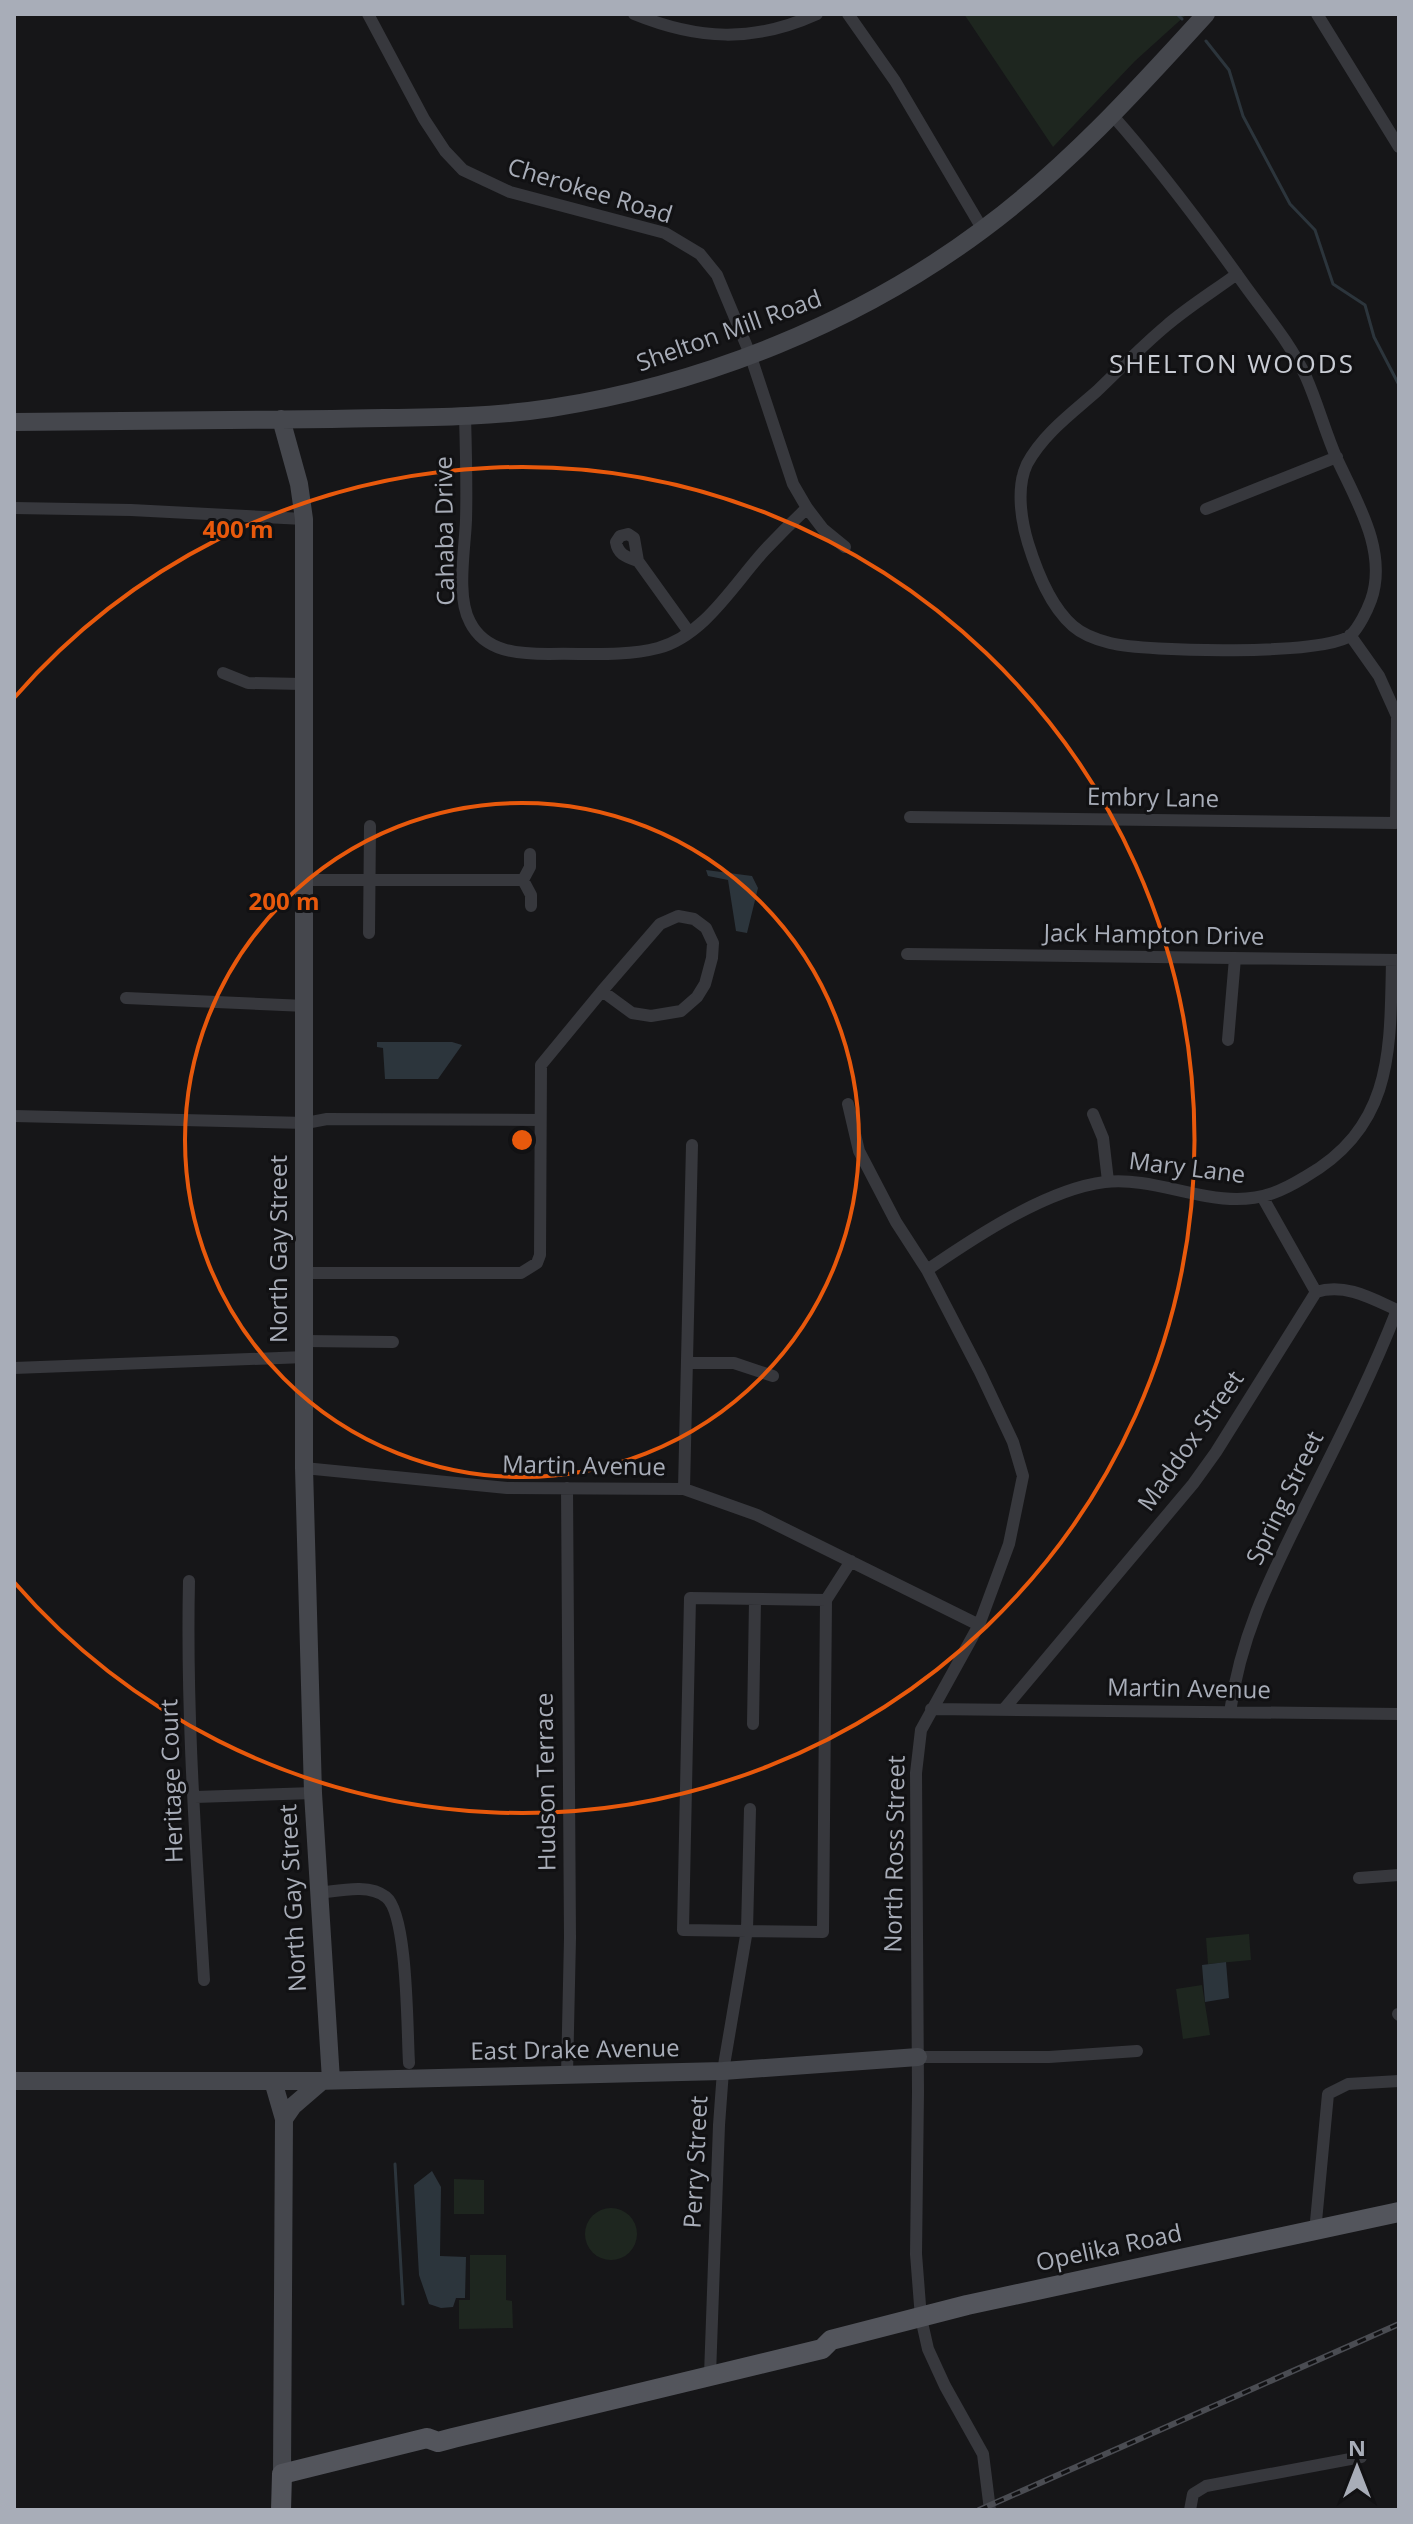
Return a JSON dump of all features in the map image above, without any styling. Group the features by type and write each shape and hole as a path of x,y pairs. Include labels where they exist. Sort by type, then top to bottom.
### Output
{"main road":[{"name":"Opelika Road","path":"282,2474 427,2438 434,2430 452,2425 710,2368 820,2336 831,2340 967,2305 1399,2212"},
{"path":"281,2510 282,2474"}],"street":[{"name":"Cherokee Road","path":"368,14 424,119 445,151 463,170 510,192 665,233 700,254 717,275 750,354 793,484 823,529 845,547"},
{"path":"634,14 673,28 712,34 751,35 789,27 817,14"},
{"path":"848,14 895,81 983,230"},
{"path":"1317,14 1399,147"},
{"name":"Shelton Mill Road","path":"14,422 465,416 550,408 628,393 688,377 817,327 891,290 983,230 1053,172 1113,116 1197,24"},
{"path":"1113,116 1144,150 1237,274 1286,341 1305,376 1360,505 1373,543 1375,584 1372,598 1350,635 1332,644 1294,649 1136,647 1110,643 1072,626 1048,594 1021,520 1023,478 1027,465 1050,432 1167,325 1237,274"},
{"name":"Cahaba Drive","path":"465,416 463,596 470,622 478,634 501,650 573,654 659,648 689,632 711,613 764,551 807,508"},
{"name":"North Gay Street","path":"281,419 299,484 304,519 304,1468 313,1793 326,2080"},
{"path":"1206,509 1337,457"},
{"path":"14,508 131,510 304,519"},
{"path":"638,561 689,632"},
{"name":"Embry Lane","path":"910,817 1396,823 1397,716 1379,676 1350,635"},
{"path":"223,673 248,683 303,684"},
{"path":"369,933 370,826"},
{"path":"523,880 530,867 530,854"},
{"path":"304,880 523,880"},
{"path":"523,880 531,895 531,906"},
{"path":"305,1273 521,1273 537,1263 540,1255 541,1065 602,991 660,924 678,916 694,919 706,928 713,943 705,984 697,997 681,1011 651,1016 632,1013 602,991"},
{"name":"Jack Hampton Drive","path":"907,954 1395,960"},
{"path":"1228,1040 1235,958"},
{"name":"Mary Lane","path":"927,1270 971,1239 1078,1187 1108,1181 1145,1184 1210,1198 1263,1198 1315,1172 1346,1147 1369,1117 1383,1081 1390,1042 1395,960"},
{"path":"126,998 306,1006"},
{"name":"North Ross Street","path":"848,1104 859,1151 896,1222 927,1270 1013,1442 1023,1476 1009,1544 979,1625 921,1730 916,1773 916,2254 921,2318 928,2349 983,2454 990,2510"},
{"path":"1093,1114 1103,1138 1108,1181"},
{"path":"14,1116 306,1123 327,1119 540,1120"},
{"path":"684,1489 692,1145"},
{"path":"1263,1198 1316,1292"},
{"name":"Spring Street","path":"1230,1712 1236,1673 1257,1607 1377,1360 1397,1310 1343,1289 1316,1292"},
{"name":"Maddox Street","path":"1004,1709 1193,1484 1316,1292"},
{"path":"14,1368 393,1342"},
{"path":"688,1363 734,1363 773,1376"},
{"name":"Martin Avenue","path":"304,1468 507,1488 684,1489 757,1515 979,1625"},
{"name":"Hudson Terrace","path":"567,1488 570,1956 567,2075"},
{"path":"826,1600 690,1598 683,1930 823,1932 826,1600 851,1561"},
{"name":"Heritage Court","path":"189,1581 188,1626 204,1980"},
{"path":"753,1724 755,1600"},
{"name":"Martin Avenue","path":"931,1709 1399,1714"},
{"path":"195,1797 313,1793"},
{"name":"Perry Street","path":"710,2368 723,2071 747,1930 750,1809"},
{"path":"1359,1878 1399,1875"},
{"path":"318,1893 373,1891 386,1897 395,1909 404,1973 409,2063"},
{"name":"East Drake Avenue","path":"14,2081 273,2081 723,2071 918,2057 1049,2057 1137,2051"},
{"path":"284,2119 293,2106 326,2080"},
{"path":"273,2081 284,2119 282,2474"},
{"path":"1315,2232 1328,2094 1348,2084 1399,2081"},
{"path":"1190,2510 1193,2494 1206,2486 1361,2457"}],"shaded area":[{"path":"964,14 1187,14 1135,61 1053,147"},
{"path":"706,870 752,876 758,888 747,933 736,931 728,880 708,876"},
{"path":"377,1042 452,1042 462,1045 438,1079 385,1079 383,1048 377,1047"},
{"path":"1249,1934 1251,1960 1208,1964 1206,1938"},
{"path":"1226,1962 1229,1998 1205,2002 1202,1965"},
{"path":"1202,1985 1210,2035 1183,2039 1176,1989"},
{"path":"432,2171 441,2187 440,2256 466,2257 465,2298 456,2298 453,2307 441,2308 429,2304 419,2275 414,2185"},
{"path":"454,2179 484,2180 484,2214 454,2214"},
{"path":"611,2208 629,2216 637,2234 629,2252 611,2260 593,2252 585,2234 593,2216"},
{"path":"470,2255 506,2255 506,2300 512,2301 513,2328 459,2329 459,2300 470,2300"}],"waterway":[{"path":"1177,14 1182,19"},
{"path":"1206,41 1229,70 1243,116 1290,204 1315,230 1333,284 1365,305 1374,337 1399,385"},
{"path":"395,2164 403,2304"}],"railway":[{"path":"979,2510 1399,2324"}],"district":[{"name":"SHELTON WOODS","path":"1232,364"}]}
